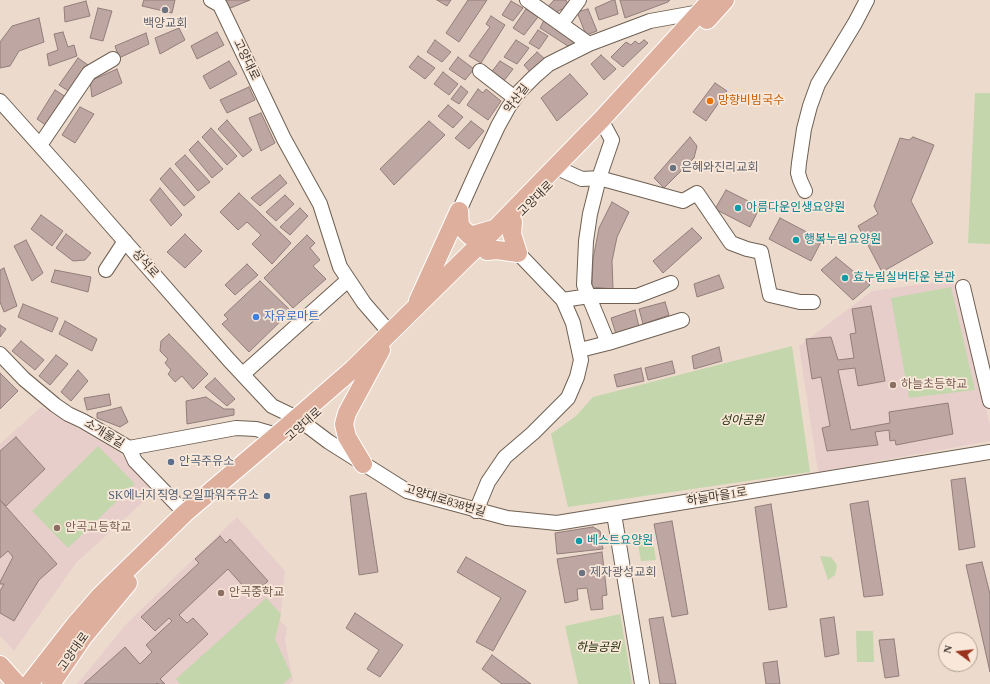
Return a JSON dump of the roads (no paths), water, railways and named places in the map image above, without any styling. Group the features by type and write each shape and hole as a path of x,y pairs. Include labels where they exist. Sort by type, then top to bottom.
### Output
{"main road":[{"name":"고양대로","path":"51,684 84,636 122,589 301,421 413,311 495,229 708,8 726,0"},
{"name":"고양대로","path":"29,684 74,626 100,596 185,513 277,435 301,421 381,350 487,251 513,222 564,171 678,51 708,8"},
{"path":"459,211 460,226 470,236 495,229"},
{"path":"413,311 459,211"},
{"path":"487,251 497,250 518,253 512,234 513,222"},
{"path":"364,464 347,437 344,424 347,412 381,350"},
{"path":"0,665 17,684"}],"street":[{"name":"고양대로","path":"211,0 220,5 284,139 320,204 340,267 364,303 390,333"},
{"path":"527,0 589,44"},
{"path":"561,24 580,0"},
{"path":"805,191 800,180 798,168 804,129 810,106 818,84 867,0"},
{"name":"약산길","path":"459,211 498,126 508,108 520,91 549,64 589,44 650,21 708,8"},
{"path":"40,145 89,73 113,59"},
{"path":"480,72 515,98"},
{"name":"성석로","path":"0,100 272,406 301,421"},
{"path":"605,127 612,140 599,178 590,214 586,241 584,285 608,344"},
{"name":"고양대로","path":"564,171 582,179 599,178 683,202 697,193 731,243 761,252 770,295 800,302 813,302"},
{"path":"106,270 125,241"},
{"path":"476,510 488,482 505,457 533,433 568,398 577,377 581,360 574,323 562,300 518,253"},
{"path":"243,374 348,280"},
{"path":"562,300 589,296 637,296 671,283"},
{"path":"963,286 990,401"},
{"path":"580,350 608,344 682,320"},
{"name":"소개울길","path":"0,354 24,379 55,405 68,414 129,448 236,428 256,429 277,435"},
{"name":"고양대로838번길","path":"301,421 329,442 407,491 507,518 557,523 614,514"},
{"path":"129,448 135,461 185,513"},
{"name":"하늘마을1로","path":"614,514 990,452"},
{"path":"614,514 642,684"}],"place":[{"name":"백양교회","path":"165,10"},
{"name":"망향비빔국수","path":"710,101"},
{"name":"은혜와진리교회","path":"673,168"},
{"name":"아름다운인생요양원","path":"738,208"},
{"name":"행복누림요양원","path":"796,240"},
{"name":"효누림실버타운 본관","path":"845,278"},
{"name":"자유로마트","path":"256,317"},
{"name":"하늘초등학교","path":"893,385"},
{"name":"안곡주유소","path":"171,462"},
{"name":"SK에너지직영 오일파워주유소","path":"267,496"},
{"name":"안곡고등학교","path":"57,528"},
{"name":"베스트요양원","path":"579,541"},
{"name":"제자광성교회","path":"582,573"},
{"name":"안곡중학교","path":"221,593"}],"park label":[{"name":"성아공원","path":"742,421"},
{"name":"하늘공원","path":"598,648"}]}
